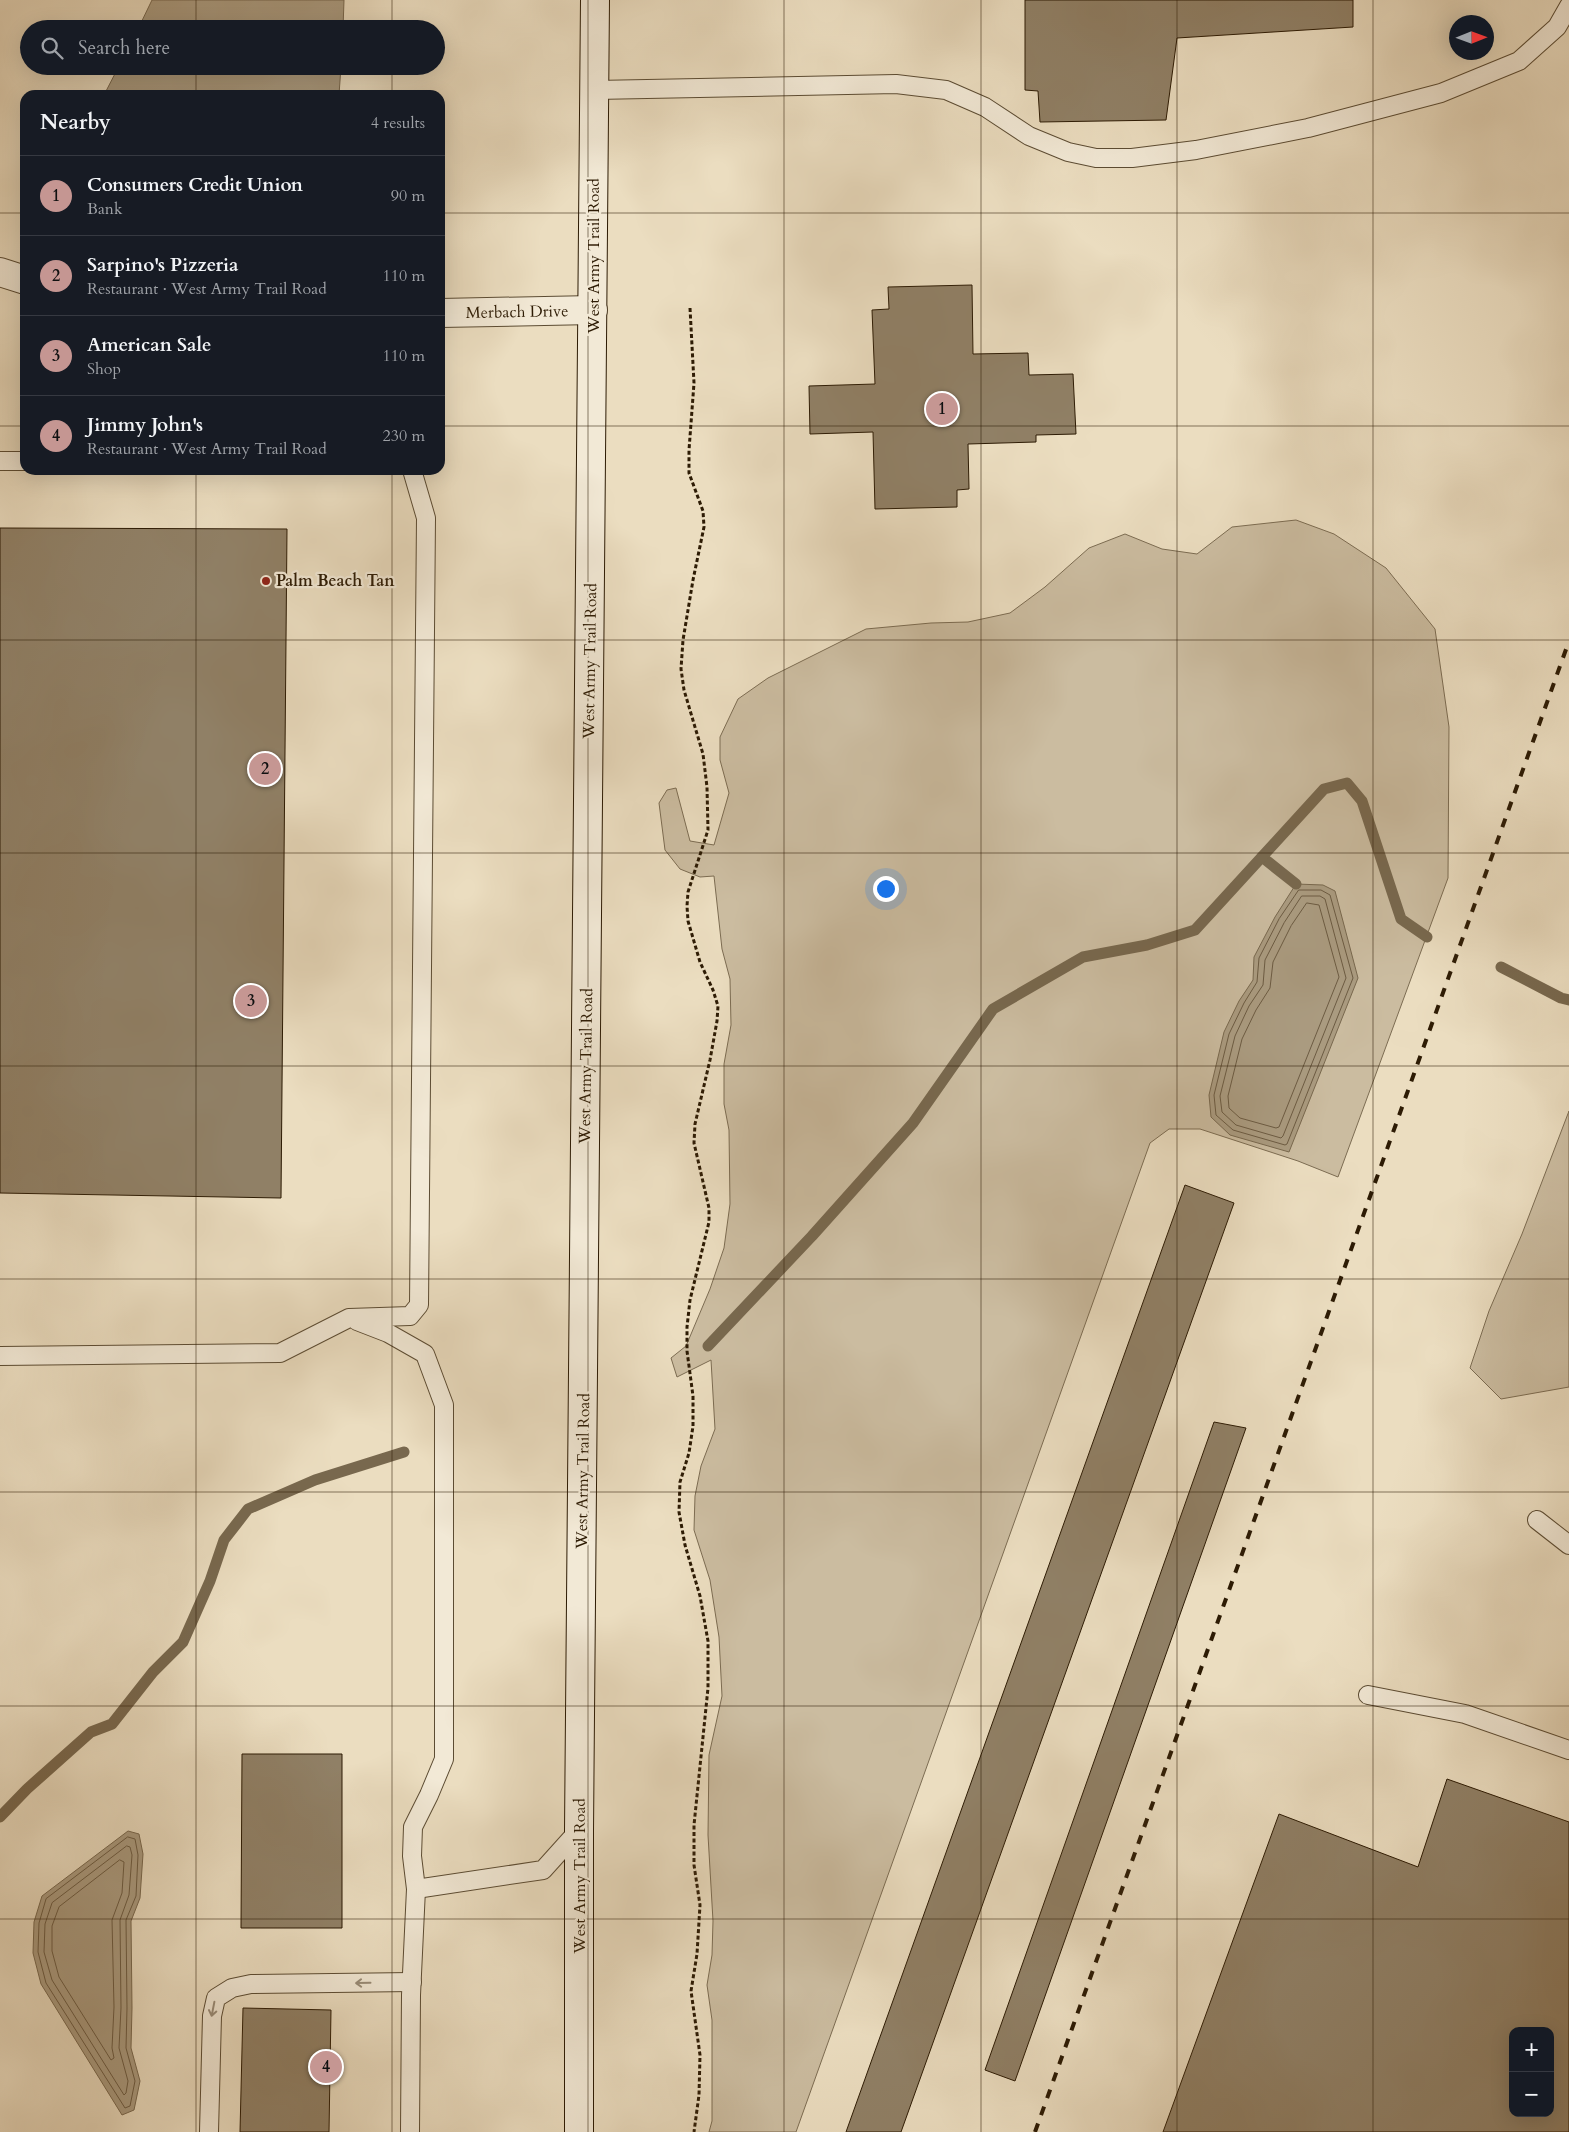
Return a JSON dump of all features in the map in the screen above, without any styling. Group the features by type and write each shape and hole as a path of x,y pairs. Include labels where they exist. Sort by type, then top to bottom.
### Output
{"main road":[{"name":"West Army Trail Road","path":"579,2132 595,0"},
{"path":"0,272 20,278"},
{"name":"Merbach Drive","path":"445,313 593,310"}],"lane":[{"path":"594,90 896,84 946,90 985,107 1029,136 1068,152 1096,158 1132,158 1196,150 1308,128 1441,93 1519,61 1557,27 1569,6"},
{"path":"0,461 20,461"},
{"path":"0,1356 280,1354 350,1318 410,1316 419,1304 426,518 413,475"},
{"path":"350,1318 388,1334 426,1354 444,1404 444,1759 413,1827 412,1856 416,1889 412,1982 410,2132"},
{"path":"1537,1520 1569,1545"},
{"path":"1368,1695 1465,1714 1569,1750"},
{"path":"416,1889 543,1870 580,1830"},
{"path":"209,2132 212,2016 216,1998 232,1988 251,1984 412,1982"}],"path":[{"path":"690,308 694,383 689,473 703,511 704,527 687,614 681,669 684,690 703,754 707,787 708,830 688,892 687,906 688,920 700,962 718,1006 710,1060 695,1124 696,1150 709,1208 709,1222 690,1300 686,1327 693,1396 693,1426 689,1453 680,1482 678,1512 685,1545 700,1596 708,1641 708,1688 694,1825 694,1865 700,1905 697,1954 691,1991 700,2055 699,2095 694,2132"}],"shaded area":[{"path":"1296,520 1334,534 1386,568 1435,629 1449,727 1448,878 1338,1177 1298,1161 1200,1129 1169,1129 1150,1143 796,2132 709,2132 712,2121 712,2020 707,1985 712,1955 713,1921 708,1835 709,1755 722,1696 719,1637 710,1580 694,1530 695,1496 701,1466 715,1429 711,1360 677,1377 671,1358 686,1346 710,1289 724,1248 730,1204 729,1130 724,1104 724,1064 731,1025 730,979 722,949 714,876 700,877 680,869 665,850 659,803 667,790 676,788 690,841 714,845 729,793 720,760 720,737 738,699 768,678 866,629 931,623 968,622 1010,613 1045,587 1089,548 1125,534 1162,549 1197,554 1232,527"},
{"path":"1569,1111 1569,1387 1501,1399 1470,1368 1489,1311 1522,1234"}],"water":[{"path":"152,0 344,0 343,20 142,20"},
{"path":"114,75 340,75 339,90 107,90"},
{"path":"1296,884 1323,885 1335,891 1358,978 1289,1152 1230,1135 1211,1117 1209,1095 1224,1032 1239,1001 1253,980 1254,957 1275,917"},
{"path":"128,1831 139,1834 143,1854 140,1898 131,1921 131,2048 140,2081 134,2110 122,2115 41,1984 33,1953 34,1922 42,1896"}],"building":[{"path":"1025,0 1353,0 1353,27 1177,38 1166,120 1040,122 1038,91 1025,90"},
{"path":"972,285 973,354 1028,353 1029,375 1073,374 1076,434 1036,435 1036,442 968,444 969,489 957,490 957,507 875,509 873,432 810,434 809,386 875,384 872,310 889,309 888,287"},
{"path":"0,528 287,529 281,1198 0,1193"},
{"path":"1185,1185 1234,1203 901,2132 846,2132"},
{"path":"1214,1422 1246,1428 1015,2081 985,2070"},
{"path":"242,1754 342,1754 342,1928 241,1928"},
{"path":"1447,1779 1569,1822 1569,2132 1163,2132 1279,1814 1418,1867"},
{"path":"243,2008 331,2010 329,2132 240,2132"}],"waterway":[{"path":"708,1346 812,1236 913,1123 993,1009 1083,957 1147,945 1195,930 1324,789 1347,783 1362,801 1401,919 1427,937"},
{"path":"1262,857 1296,884"},
{"path":"1501,967 1561,998 1569,1000"},
{"path":"0,1817 27,1789 91,1732 112,1724 153,1672 183,1642 210,1581 224,1540 248,1509 315,1480 404,1452"}],"railway":[{"path":"1035,2132 1569,641"}],"place":[{"name":"Consumers Credit Union","path":"942,409"},
{"name":"Palm Beach Tan","path":"266,581"},
{"name":"Sarpino's Pizzeria","path":"265,769"},
{"name":"American Sale","path":"251,1001"},
{"name":"Jimmy John's","path":"326,2067"}]}
